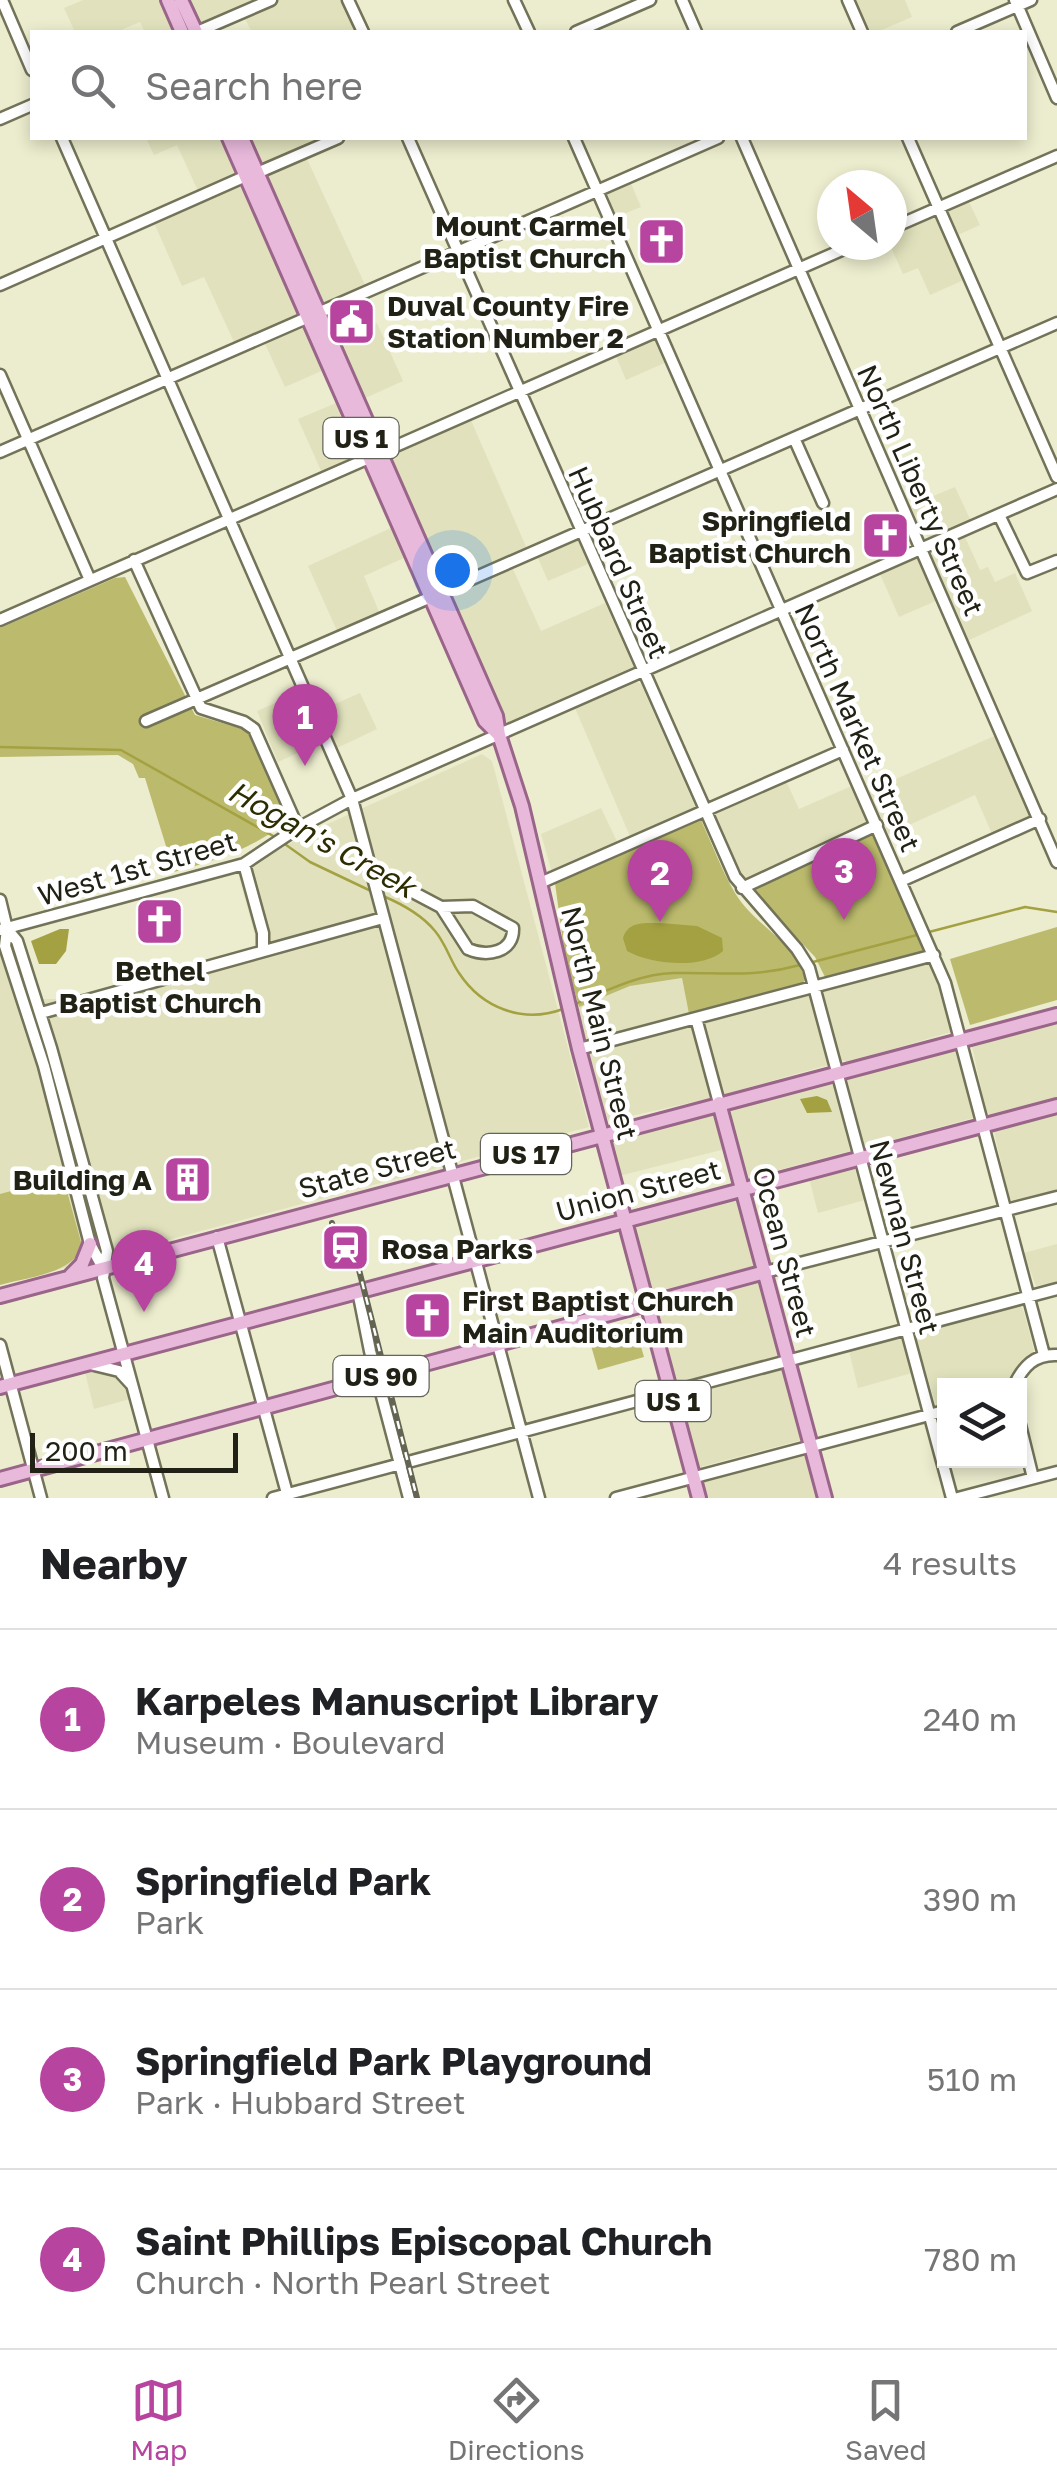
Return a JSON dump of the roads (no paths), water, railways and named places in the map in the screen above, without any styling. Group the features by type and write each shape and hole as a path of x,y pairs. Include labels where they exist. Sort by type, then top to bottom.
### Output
{"main road":[{"path":"168,0 181,30"},
{"path":"182,0 195,30"},
{"name":"North Main Street","path":"230,140 252,174"},
{"name":"North Main Street","path":"243,140 252,174 436,595 485,721 499,735 522,806 578,1049 699,1498"},
{"name":"State Street","path":"0,1296 1057,1014"},
{"name":"Ocean Street","path":"719,1103 826,1498"},
{"name":"Union Street","path":"5,1386 1057,1106"},
{"path":"67,1278 82,1264 90,1244"},
{"name":"US 90","path":"0,1479 765,1272"}],"street":[{"path":"2,0 30,65"},
{"path":"201,30 271,0"},
{"path":"348,0 362,30"},
{"path":"514,0 527,30"},
{"path":"581,30 650,0"},
{"path":"682,0 695,30"},
{"path":"848,0 861,30"},
{"path":"961,30 1016,3 1031,0"},
{"path":"1016,3 1057,98"},
{"path":"0,119 30,105"},
{"path":"63,140 352,799 539,1498"},
{"path":"0,286 333,140"},
{"name":"Hubbard Street","path":"409,140 705,811 742,888 806,963 815,987"},
{"name":"North Market Street","path":"575,140 945,982 1044,1355"},
{"path":"0,452 713,140"},
{"name":"North Liberty Street","path":"743,140 1057,862"},
{"path":"909,140 1057,476"},
{"path":"907,221 1057,156"},
{"path":"0,620 818,260"},
{"path":"146,722 1057,322"},
{"path":"0,375 90,580"},
{"path":"794,438 823,503"},
{"name":"West 1st Street","path":"4,930 244,864 352,799 1057,490"},
{"path":"998,515 1027,572 1057,562"},
{"path":"134,560 196,700 206,712 244,722 254,729 298,828"},
{"path":"540,883 844,750"},
{"path":"901,881 1040,818"},
{"path":"742,888 876,825"},
{"path":"244,864 263,933 262,950"},
{"path":"369,869 441,907 468,949 490,954 507,947 513,938 513,928 473,906 441,907"},
{"path":"0,900 6,946 44,1066 90,1244 103,1268 163,1498"},
{"path":"41,1013 383,918"},
{"path":"4,930 17,941 41,1013 107,1251 103,1268"},
{"path":"578,1049 934,956"},
{"name":"Newnan Street","path":"815,987 955,1498"},
{"name":"Ocean Street","path":"696,1018 719,1103"},
{"path":"765,1272 1057,1198"},
{"path":"217,1237 288,1496"},
{"path":"272,1498 1057,1289"},
{"path":"358,1291 408,1498"},
{"path":"0,1345 5,1386 40,1498"},
{"path":"1018,1378 1022,1370 1044,1355 1057,1355"},
{"path":"89,1364 118,1371 133,1387"},
{"path":"616,1498 937,1412"},
{"path":"1027,1454 1033,1478"},
{"path":"955,1498 1057,1472"}],"waterway":[{"name":"Hogan's Creek","path":"0,747 121,750 275,837"},
{"name":"Hogan's Creek","path":"282,842 310,862 371,891"},
{"name":"Hogan's Creek","path":"383,896 430,925 468,985 491,1004 533,1015 563,1009"},
{"name":"Hogan's Creek","path":"929,932 1025,907 1057,912"},
{"name":"Hogan's Creek","path":"813,962 921,934"},
{"name":"Hogan's Creek","path":"575,1004 648,976 752,973 800,965"}],"railway":[{"path":"332,1223 334,1230"},
{"path":"358,1266 417,1498"}],"place":[{"name":"Mount Carmel Baptist Church","path":"661,241"},
{"name":"Duval County Fire Station Number 2","path":"352,321"},
{"name":"Springfield Baptist Church","path":"886,536"},
{"name":"Karpeles Manuscript Library","path":"305,766"},
{"name":"Springfield Park Playground","path":"844,920"},
{"name":"Bethel Baptist Church","path":"160,922"},
{"name":"Springfield Park","path":"660,922"},
{"name":"Building A","path":"187,1179"},
{"name":"Rosa Parks","path":"346,1248"},
{"name":"Saint Phillips Episcopal Church","path":"144,1312"},
{"name":"First Baptist Church Main Auditorium","path":"427,1316"}]}
